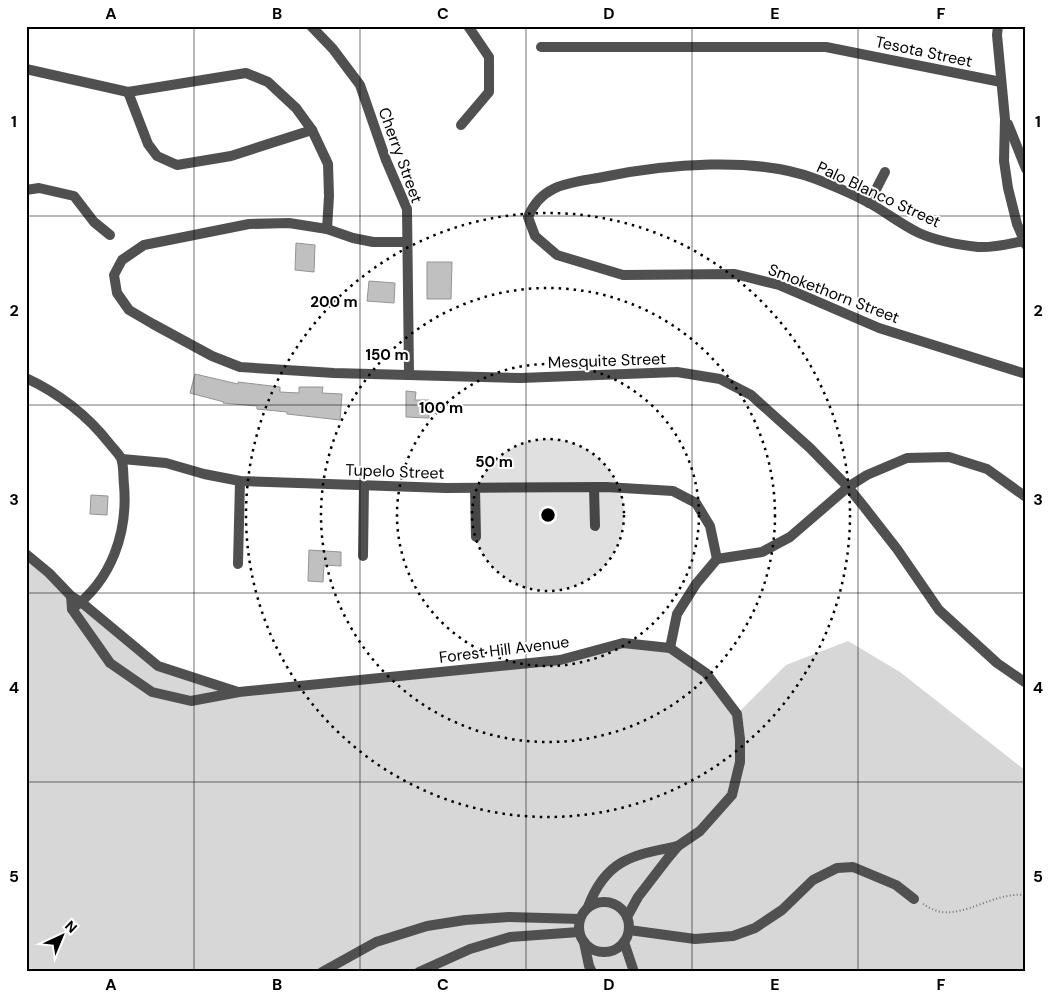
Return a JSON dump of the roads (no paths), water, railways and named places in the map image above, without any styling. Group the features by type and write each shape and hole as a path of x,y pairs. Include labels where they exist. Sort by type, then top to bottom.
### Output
{"street":[{"name":"Cherry Street","path":"311,26 333,49 360,85 386,160 407,209 409,374"},
{"path":"461,125 489,92 489,57 468,26"},
{"path":"998,26 997,36 1005,119 1006,170 1012,204 1025,241"},
{"name":"Tesota Street","path":"540,47 826,47 1001,82"},
{"path":"26,69 128,92 246,74 268,82 296,108 312,130 328,164 329,196 326,229 373,242 407,242"},
{"path":"128,92 148,144 157,156 178,165 231,156 312,130"},
{"path":"1005,119 1026,169"},
{"name":"Palo Blanco Street","path":"528,217 532,207 540,197 553,188 626,172 673,166 735,165 768,167 815,178 869,203 919,233 949,242 978,247 999,246 1025,241"},
{"path":"869,203 886,172"},
{"path":"26,190 39,188 74,196 94,222 110,235"},
{"name":"Smokethorn Street","path":"528,217 535,236 557,255 623,275 735,274 779,284 879,328 1026,374"},
{"name":"Mesquite Street","path":"326,229 289,223 249,224 144,245 122,260 114,274 117,293 129,310 212,356 240,367 334,373 522,378 677,372 720,379 751,394 782,421 848,487 897,549 939,610 997,663 1026,682"},
{"path":"26,378 44,386 84,415 122,459 125,494 118,546 109,569 77,606"},
{"path":"670,648 677,614 696,584 718,559 762,552 790,537 848,487 867,475 907,458 949,457 987,468 1026,497"},
{"name":"Tupelo Street","path":"122,459 166,463 204,474 240,481 475,488 594,487 672,491 696,503 710,526 718,559"},
{"path":"238,564 240,481"},
{"path":"362,556 364,485"},
{"path":"594,487 595,526"},
{"path":"475,488 476,537"},
{"name":"Forest Hill Avenue","path":"26,554 49,573 71,596 110,663 152,692 191,701 239,692 560,660 623,643 670,648 706,672 737,714 740,762 732,795 700,831 678,846 643,890 627,917"},
{"name":"Forest Hill Avenue","path":"77,606 158,666 239,692"},
{"name":"Forest Hill Avenue","path":"588,907 599,882 623,860 646,852 678,846"},
{"path":"628,930 695,939 733,936 755,928 782,910 814,880 837,868 853,866 896,885 914,899"},
{"path":"584,942 589,947 601,952 614,950 624,942 628,930 627,917 618,906 606,902 600,902 583,911 579,932 584,942 592,972"},
{"path":"322,972 376,942 427,926 465,920 510,917 580,919"},
{"path":"419,972 470,950 510,937 579,932"},
{"path":"624,942 634,972"}]}
